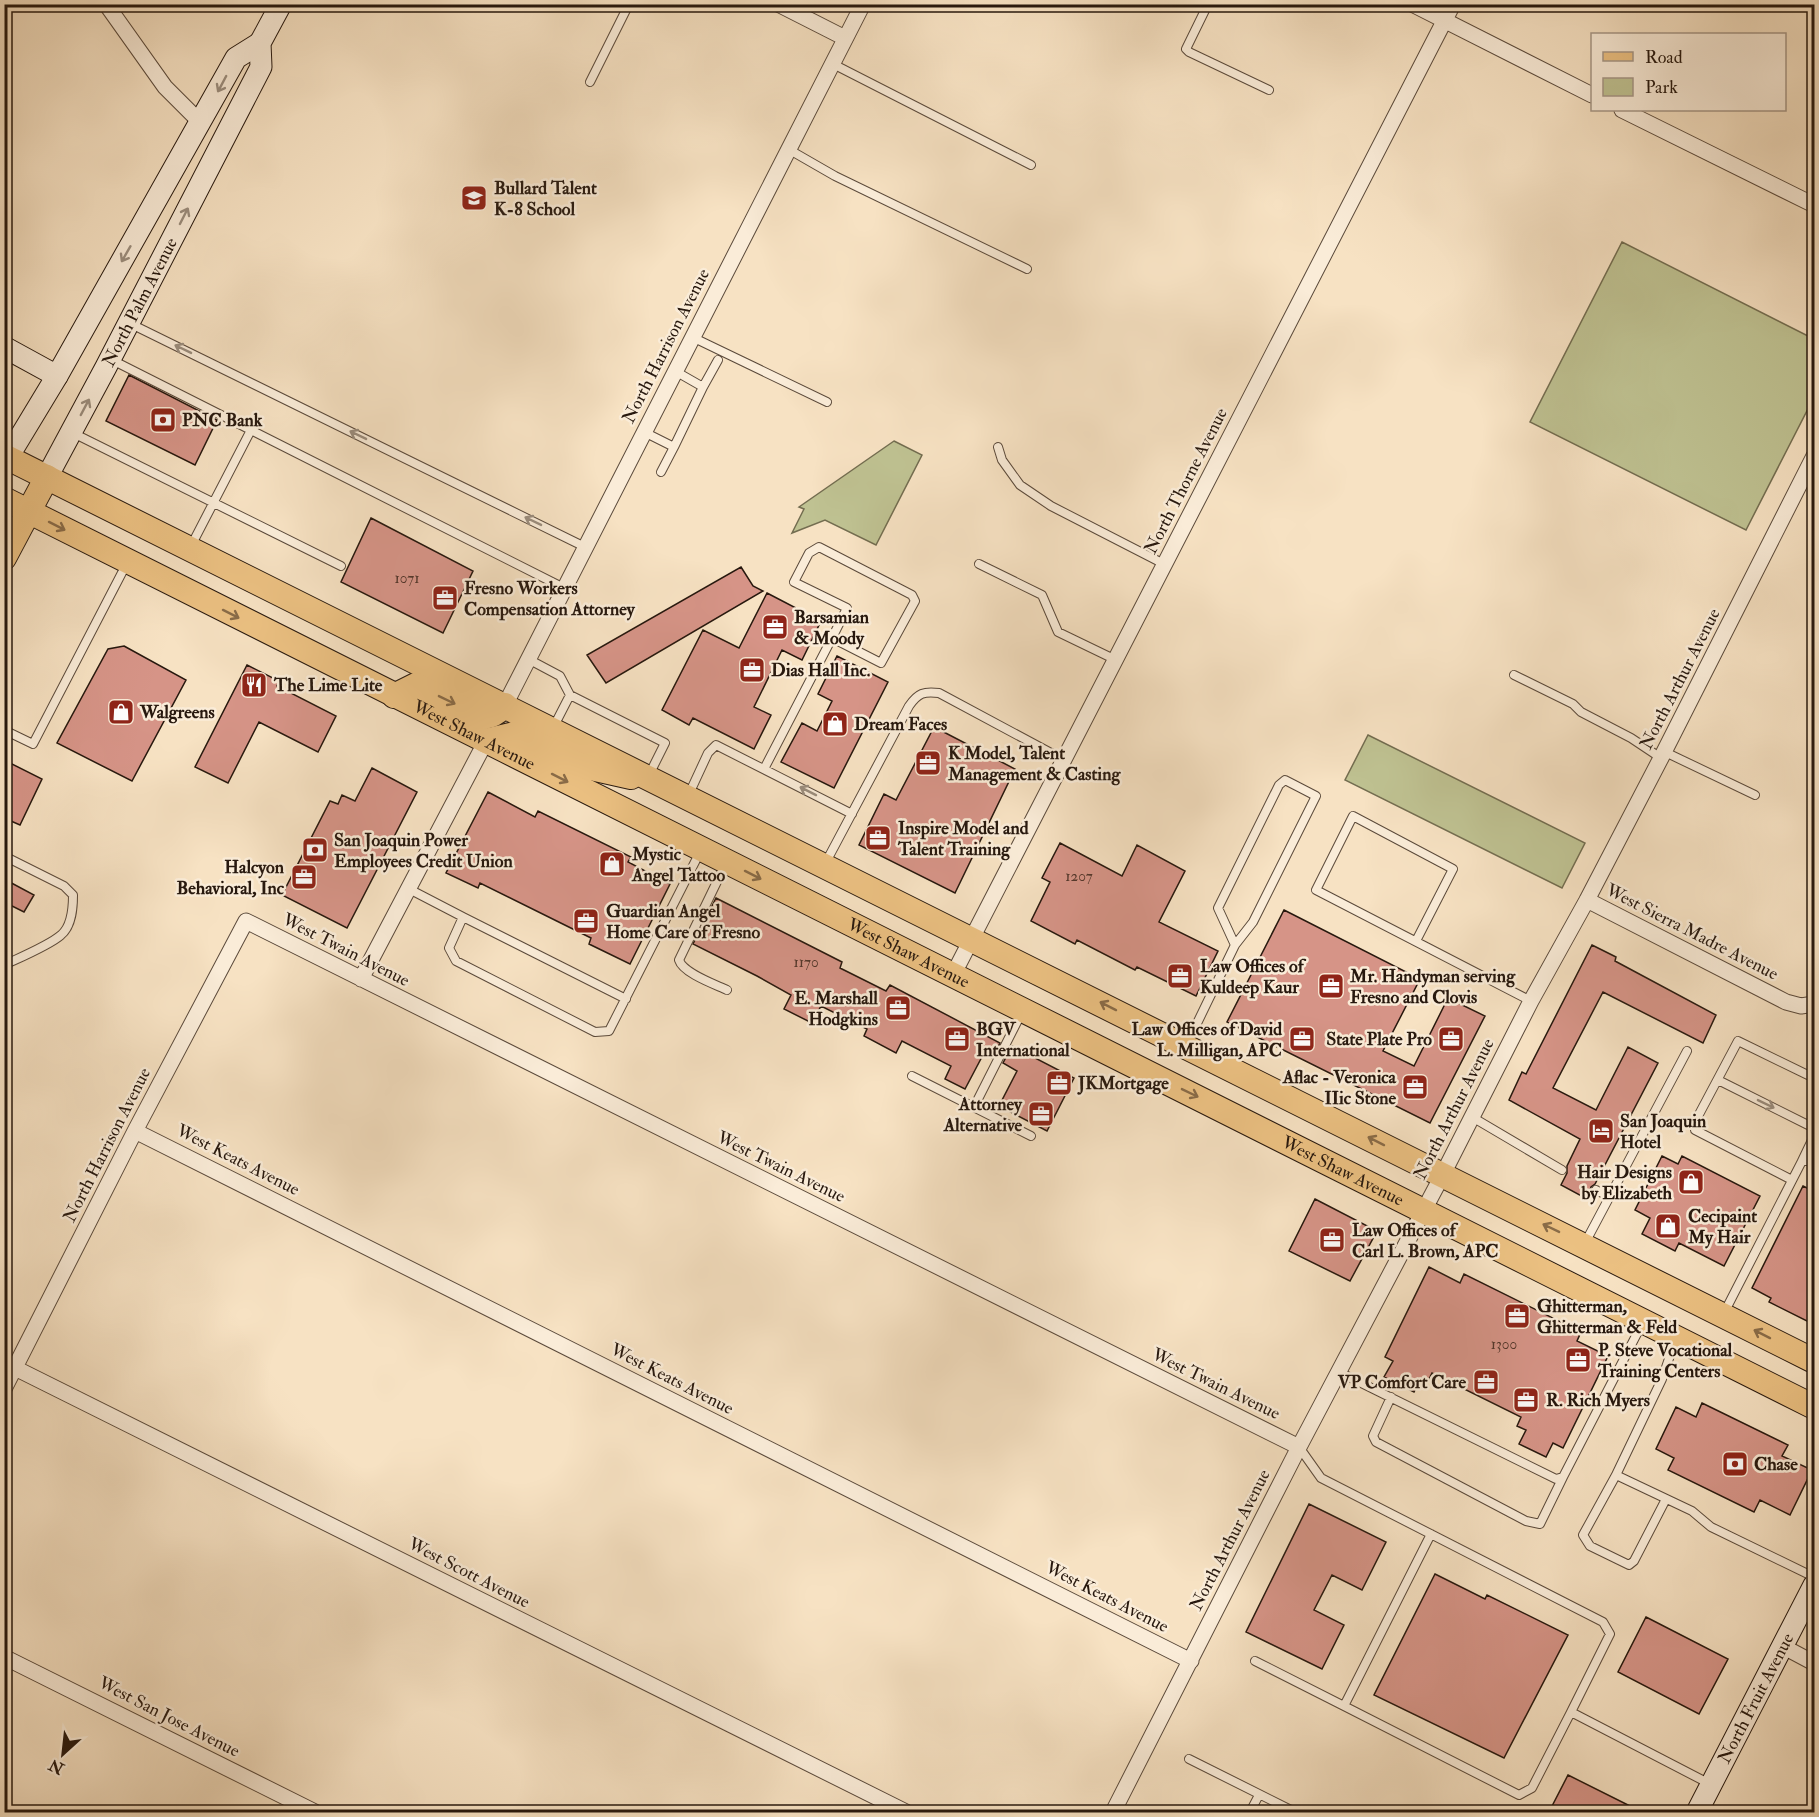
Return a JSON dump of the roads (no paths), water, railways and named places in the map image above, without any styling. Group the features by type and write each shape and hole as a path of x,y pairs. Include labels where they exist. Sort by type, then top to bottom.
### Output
{"main road":[{"name":"North Palm Avenue","path":"6,459 57,376 236,58 260,43 281,4"},
{"name":"North Palm Avenue","path":"4,558 261,68 260,43"},
{"path":"4,347 57,376"},
{"path":"6,459 47,477 654,779 1815,1360"},
{"name":"West Shaw Avenue","path":"4,499 1815,1407"},
{"path":"394,696 416,686 480,717 489,717 505,705"},
{"path":"486,741 514,734 582,766 654,779"},
{"name":"North Fruit Avenue","path":"1697,1812 1815,1585"}],"street":[{"path":"106,4 165,87 201,123"},
{"path":"778,4 845,38"},
{"name":"North Harrison Avenue","path":"505,705 863,4"},
{"path":"1412,4 1591,94"},
{"name":"North Thorne Avenue","path":"953,975 1454,4"},
{"path":"1624,111 1815,205"},
{"name":"North Arthur Avenue","path":"1113,1812 1299,1447 1425,1210 1531,1001 1663,755 1815,456"},
{"path":"361,979 486,741"},
{"name":"West Sierra Madre Avenue","path":"1587,900 1786,1002 1801,1006 1815,1004"},
{"name":"North Harrison Avenue","path":"4,1389 135,1131 246,921"},
{"name":"West Twain Avenue","path":"246,921 1299,1447"},
{"name":"West Keats Avenue","path":"135,1131 1191,1661"},
{"name":"West Scott Avenue","path":"15,1368 906,1812"},
{"path":"1782,1646 1815,1663"},
{"name":"West San Jose Avenue","path":"4,1657 315,1812"}],"lane":[{"path":"590,82 629,4"},
{"path":"1208,4 1186,49 1269,90"},
{"path":"831,63 1031,165"},
{"path":"788,148 835,176 1027,269"},
{"path":"129,323 585,546"},
{"path":"692,337 826,402"},
{"path":"110,359 564,588"},
{"path":"662,472 718,360"},
{"path":"675,371 704,387"},
{"path":"190,548 251,430"},
{"path":"644,432 674,447"},
{"path":"71,433 341,566"},
{"path":"998,447 1002,460 1020,485 1051,506 1164,564"},
{"path":"764,769 847,608 794,582 809,552 819,547 914,597 915,601 881,663 832,638"},
{"path":"4,730 33,744 127,561"},
{"path":"979,564 1042,595 1058,632 1116,660"},
{"path":"528,659 560,675 570,695 665,743 654,779"},
{"path":"1514,675 1574,704 1581,712 1663,755 1755,795"},
{"path":"824,865 916,695 927,692 939,693 1064,760"},
{"path":"553,729 570,695"},
{"path":"688,796 708,753 716,745 852,813"},
{"path":"1186,1046 1235,945 1253,922 1316,796 1285,780 1278,785 1218,908 1235,945"},
{"path":"1416,941 1453,868 1353,816 1316,890 1531,1001"},
{"path":"463,917 449,948 456,961 595,1032 609,1031 702,849"},
{"path":"4,856 64,886 73,895 73,910 61,935 4,965"},
{"path":"727,862 679,960 681,966 727,990"},
{"path":"409,889 626,999"},
{"path":"974,1107 1023,1010"},
{"path":"1792,1180 1695,1130 1696,1120 1738,1041 1815,1078"},
{"path":"1584,1244 1688,1051"},
{"path":"912,1076 1031,1136"},
{"path":"1718,1080 1815,1128"},
{"path":"1472,1117 1562,1170"},
{"path":"1723,1314 1815,1136"},
{"path":"1802,1161 1815,1161"},
{"path":"1596,1190 1610,1197"},
{"path":"1391,1397 1373,1436 1376,1442 1526,1521 1540,1524 1644,1320"},
{"path":"1666,1499 1635,1561 1629,1565 1590,1546 1583,1535 1616,1475 1662,1379 1677,1336"},
{"path":"1339,1372 1556,1479 1563,1477"},
{"path":"1255,1661 1519,1795 1532,1788 1610,1634 1603,1622 1321,1478 1299,1447"},
{"path":"1616,1475 1692,1511 1711,1527 1815,1577"},
{"path":"1344,1706 1431,1534"},
{"path":"1571,1712 1711,1784"},
{"path":"1189,1759 1295,1812"},
{"path":"1250,1812 1259,1794"}],"place":[{"name":"Bullard Talent K-8 School","path":"474,198"},
{"name":"PNC Bank","path":"163,420"},
{"name":"Fresno Workers Compensation Attorney","path":"445,598"},
{"name":"Barsamian & Moody","path":"775,627"},
{"name":"Dias Hall Inc.","path":"752,670"},
{"name":"The Lime Lite","path":"254,685"},
{"name":"Walgreens","path":"121,712"},
{"name":"Dream Faces","path":"835,724"},
{"name":"K Model, Talent Management & Casting","path":"928,763"},
{"name":"Inspire Model and Talent Training","path":"878,838"},
{"name":"San Joaquin Power Employees Credit Union","path":"315,850"},
{"name":"Mystic Angel Tattoo","path":"612,864"},
{"name":"Halcyon Behavioral, Inc","path":"304,877"},
{"name":"Guardian Angel Home Care of Fresno","path":"586,921"},
{"name":"Law Offices of Kuldeep Kaur","path":"1180,976"},
{"name":"Mr. Handyman serving Fresno and Clovis","path":"1331,986"},
{"name":"E. Marshall Hodgkins","path":"898,1008"},
{"name":"BGV International","path":"957,1039"},
{"name":"Law Offices of David L. Milligan, APC","path":"1302,1039"},
{"name":"State Plate Pro","path":"1451,1039"},
{"name":"JKMortgage","path":"1059,1083"},
{"name":"Aflac - Veronica IIic Stone","path":"1415,1087"},
{"name":"Attorney Alternative","path":"1041,1114"},
{"name":"San Joaquin Hotel","path":"1601,1131"},
{"name":"Hair Designs by Elizabeth","path":"1691,1182"},
{"name":"Cecipaint My Hair","path":"1668,1226"},
{"name":"Law Offices of Carl L. Brown, APC","path":"1332,1240"},
{"name":"Ghitterman, Ghitterman & Feld","path":"1517,1316"},
{"name":"P. Steve Vocational Training Centers","path":"1578,1360"},
{"name":"VP Comfort Care","path":"1486,1382"},
{"name":"R. Rich Myers","path":"1526,1400"},
{"name":"Chase","path":"1735,1464"}]}
